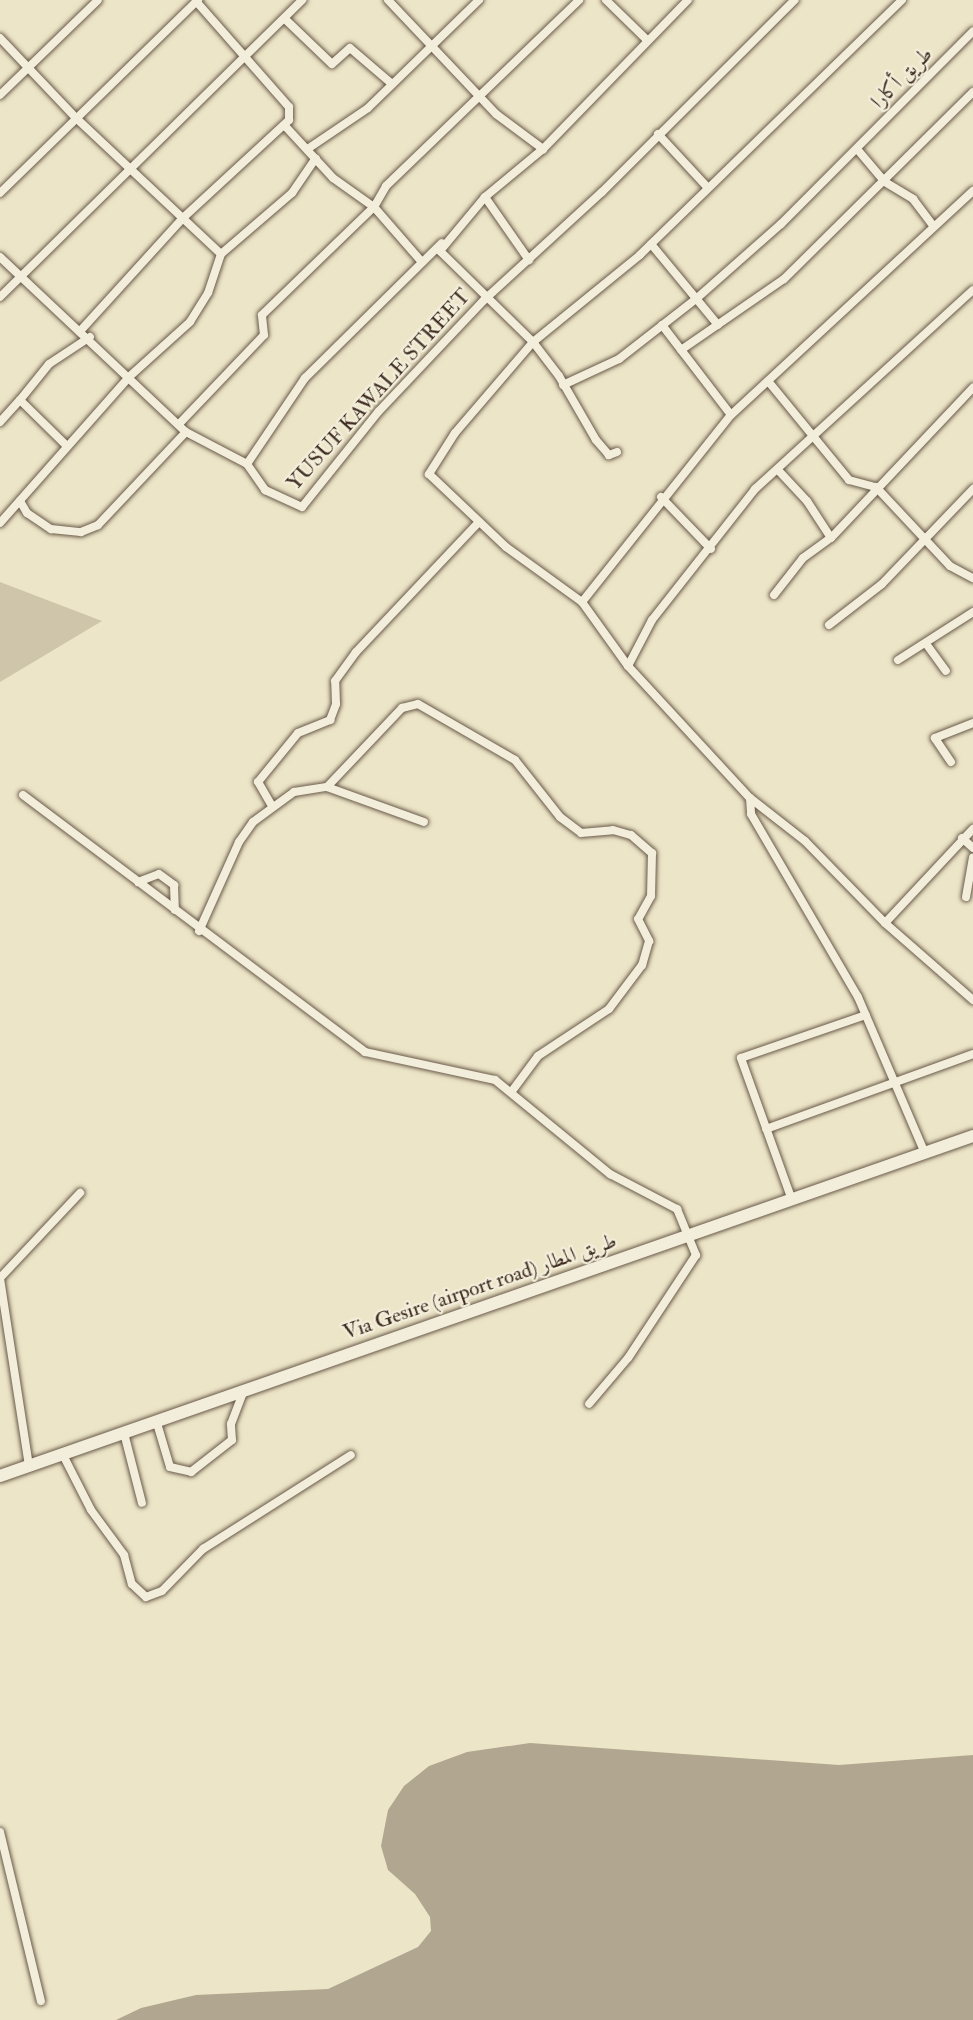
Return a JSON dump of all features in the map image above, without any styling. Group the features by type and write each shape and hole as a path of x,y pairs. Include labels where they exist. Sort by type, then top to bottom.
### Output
{"main road":[{"name":"Via Gesire (airport road) طريق المطار","path":"0,1476 973,1136"}],"street":[{"path":"0,95 98,0"},
{"path":"0,297 302,0"},
{"path":"309,148 368,108 479,0"},
{"path":"179,424 264,335 262,315 374,207 386,186 481,99 579,0"},
{"path":"606,0 646,39"},
{"path":"247,464 305,378 485,198 543,149 646,39 688,0"},
{"name":"YUSUF KAWALE STREET","path":"0,257 82,329 186,432 247,464 266,490 302,507 378,411 484,300 529,260 795,0"},
{"path":"902,0 707,187 651,244 532,342 429,469 479,522 582,602 628,666 750,798 805,841 885,923 973,1000"},
{"path":"392,1 481,99 543,149"},
{"path":"0,193 192,2 247,56 289,107 286,127 184,218 82,329"},
{"path":"285,19 332,64 350,48 392,84"},
{"name":"طريق أكارا","path":"563,385 619,359 697,298 857,149 973,31"},
{"path":"0,38 75,117 132,165 221,254"},
{"path":"681,351 784,279 885,182 973,92"},
{"path":"286,127 309,148 333,178 374,207 422,262"},
{"path":"658,134 707,187"},
{"path":"857,149 885,182 913,199 933,226"},
{"path":"0,523 130,376 190,322 208,293 221,254 292,193 316,158"},
{"path":"582,602 661,497 731,415 973,190"},
{"path":"485,198 529,260"},
{"path":"444,241 443,258 484,300 532,342 563,385 596,440 609,455 616,452"},
{"path":"651,244 718,325"},
{"path":"628,666 652,620 711,549 732,515 973,290"},
{"path":"663,325 731,415"},
{"path":"0,422 49,364 90,337"},
{"path":"768,381 849,480 876,488 950,566 973,578"},
{"path":"774,595 803,558 831,538 973,388"},
{"path":"20,400 66,446"},
{"path":"20,501 38,523 51,529 81,532 98,525 186,432"},
{"path":"778,470 807,501 831,538"},
{"path":"829,625 882,584 922,538 973,489"},
{"path":"661,497 711,549"},
{"path":"272,806 258,782 298,733 330,720 336,704 335,681 356,652 479,522"},
{"path":"898,660 927,645 973,612"},
{"path":"927,645 946,671"},
{"path":"327,787 402,708 418,704 515,760 560,817 581,833 613,830 631,835 652,854 651,896 638,919 649,941 642,965 609,1009 538,1056 513,1091"},
{"path":"951,762 935,738 973,723"},
{"path":"199,931 222,869 253,822 294,792 327,787 424,822"},
{"path":"23,795 175,910 199,931 365,1052 409,1065 479,1073 513,1091 610,1174 677,1209 691,1233 696,1255 671,1298 589,1404"},
{"path":"750,798 752,814 866,1015 925,1154"},
{"path":"885,923 962,838 973,829"},
{"path":"962,838 972,847"},
{"path":"966,897 973,858"},
{"path":"138,882 159,874 174,885 175,910"},
{"path":"792,1200 741,1058 866,1015"},
{"path":"766,1129 973,1054"},
{"path":"29,1466 0,1278 80,1193"},
{"path":"156,1420 170,1467 191,1472 232,1440 231,1424 244,1390"},
{"path":"124,1433 142,1503"},
{"path":"62,1453 91,1510 124,1555 132,1584 146,1597 162,1591 203,1549 351,1455"},
{"path":"0,1832 41,2001"}],"shaded area":[{"path":"0,582 102,621 0,682"},
{"path":"530,1743 839,1765 973,1755 973,2020 116,2020 141,2008 196,1995 328,1989 418,1947 431,1931 430,1917 415,1894 388,1870 381,1846 388,1810 404,1786 429,1766 467,1752"}]}
